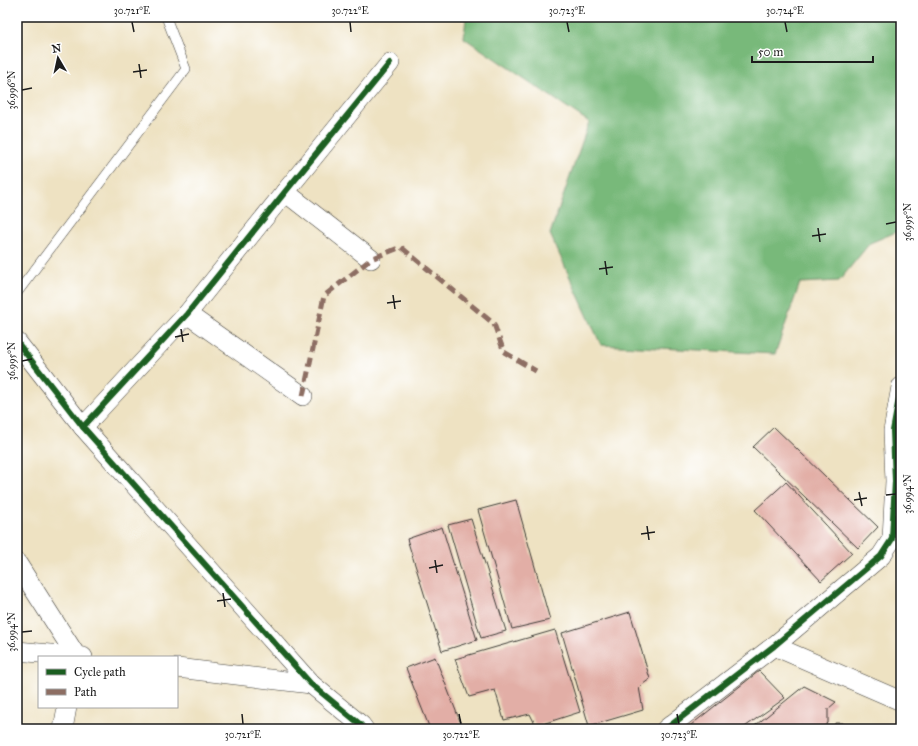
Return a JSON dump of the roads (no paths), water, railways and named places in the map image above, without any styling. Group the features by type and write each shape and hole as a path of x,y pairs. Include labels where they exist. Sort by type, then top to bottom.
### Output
{"street":[{"path":"83,427 187,314 390,63"},
{"path":"285,192 371,259"},
{"path":"187,314 303,396"},
{"path":"17,342 83,427 311,684 364,729"},
{"path":"666,729 774,646 897,541 897,431 901,387"},
{"path":"17,563 78,656"},
{"path":"774,646 901,701"},
{"path":"17,652 67,656"},
{"path":"178,668 311,684"},
{"path":"63,729 67,708"}],"lane":[{"path":"17,293 186,69 166,17"}]}
